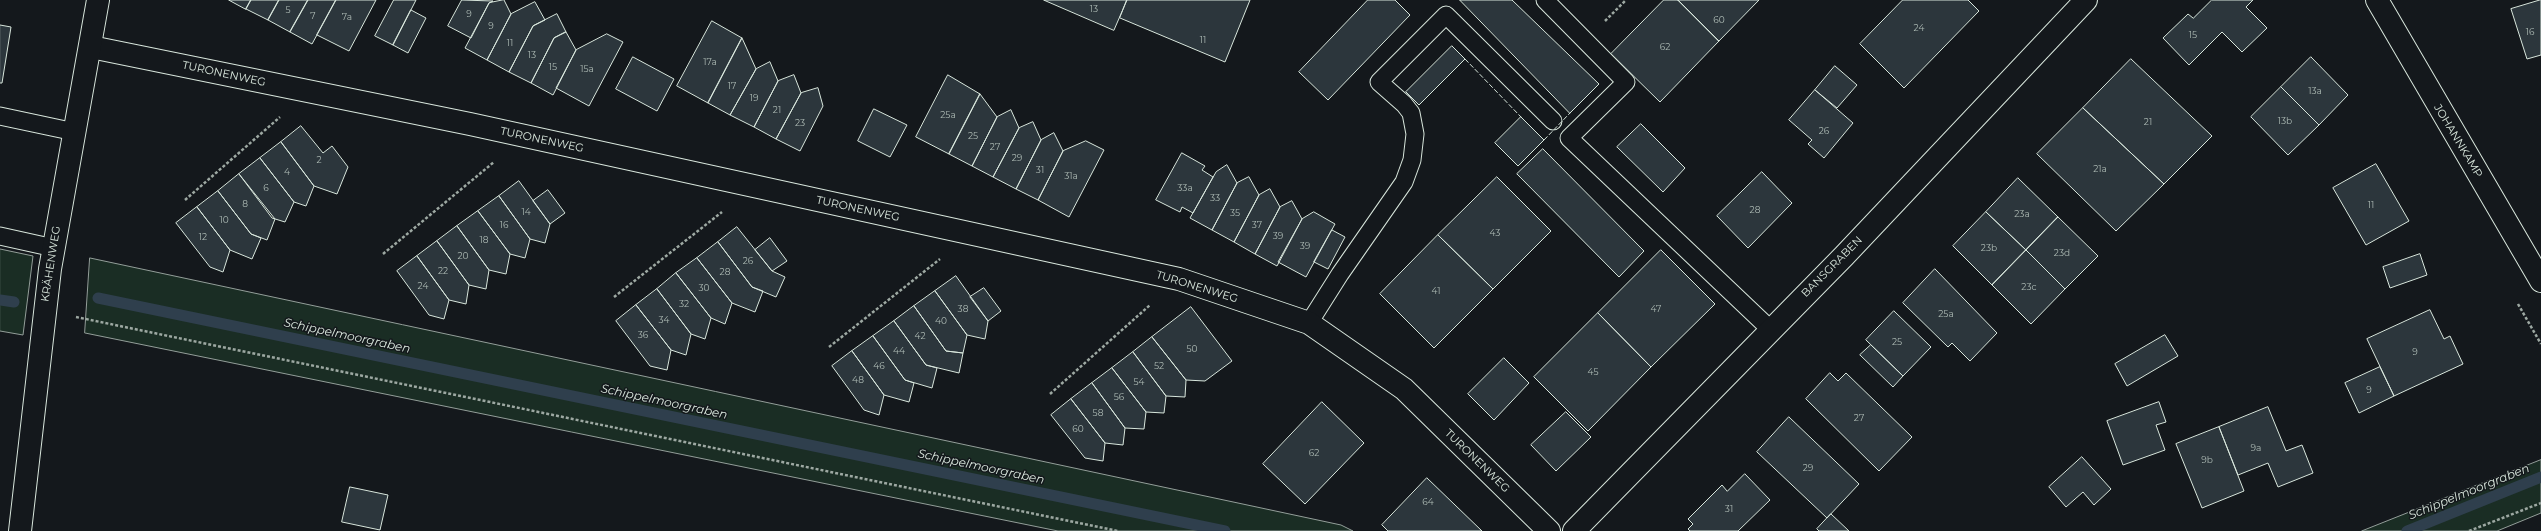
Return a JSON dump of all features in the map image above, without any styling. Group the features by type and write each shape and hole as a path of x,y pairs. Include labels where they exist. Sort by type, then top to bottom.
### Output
{"street":[{"name":"KRÄHENWEG","path":"20,531 44,311 98,0"},
{"name":"BANSGRABEN","path":"1574,531 1770,329 1844,256 2086,0"},
{"name":"JOHANNKAMP","path":"2377,0 2541,281"},
{"name":"TURONENWEG","path":"91,47 525,136 1179,279 1309,323 1404,389 1549,531"}],"lane":[{"path":"1545,0 1626,82 1569,138 1770,329"},
{"path":"1309,323 1340,274 1404,182 1412,160 1415,134 1410,113 1404,104 1379,82 1446,15 1553,121"},
{"path":"0,116 75,132"},
{"path":"0,236 54,248"}],"path":[{"path":"186,200 310,91"},
{"path":"383,254 525,136"},
{"path":"614,297 755,186"},
{"path":"829,347 972,234"},
{"path":"1050,394 1179,279"},
{"path":"44,311 1118,531"},
{"path":"2469,531 2541,504"}],"green space":[{"path":"0,249 33,256 23,335 0,331"},
{"path":"90,258 1341,525 1353,531 1058,531 85,333"},
{"path":"2541,460 2541,513 2497,531 2362,531"}],"building":[{"path":"229,0 251,0 246,9"},
{"path":"251,0 279,0 268,20 246,9"},
{"path":"279,0 308,0 290,32 268,20"},
{"path":"308,0 336,0 312,44 290,32"},
{"path":"336,0 376,0 349,51 317,35"},
{"path":"394,0 416,0 393,45 375,36"},
{"path":"462,0 493,1 489,3 471,38 448,26"},
{"path":"504,0 511,14 487,60 465,48 489,3"},
{"path":"1044,0 1127,0 1114,30"},
{"path":"1127,0 1250,0 1225,62 1120,18"},
{"path":"1368,0 1395,0 1410,15 1328,100 1299,72"},
{"path":"1460,0 1512,0 1599,84 1570,113"},
{"path":"1664,0 1678,0 1719,41 1660,102 1611,54"},
{"path":"1678,0 1759,0 1719,41"},
{"path":"1903,0 1968,0 1979,11 1904,88 1860,44"},
{"path":"2212,0 2253,0 2246,7 2267,28 2242,52 2222,32 2189,65 2163,38 2188,14 2193,18"},
{"path":"2541,0 2541,55 2527,59 2511,9"},
{"path":"535,2 545,20 533,26 509,72 487,60 511,14"},
{"path":"411,10 426,18 408,53 393,45"},
{"path":"557,14 566,32 554,38 531,83 509,72 533,26"},
{"path":"712,21 742,38 708,103 677,86"},
{"path":"0,25 11,27 2,83 0,83"},
{"path":"566,32 576,50 553,95 531,83 554,38"},
{"path":"607,34 623,42 589,106 556,88 576,50"},
{"path":"742,38 756,69 730,115 708,103"},
{"path":"1452,46 1465,59 1419,105 1406,92"},
{"path":"633,57 674,79 657,111 616,89"},
{"path":"2311,57 2348,95 2319,125 2281,87"},
{"path":"2131,59 2212,136 2164,184 2083,108"},
{"path":"770,62 778,81 754,127 730,115 756,69"},
{"path":"1835,66 1857,85 1837,108 1815,90"},
{"path":"794,75 801,93 776,139 754,127 778,81"},
{"path":"948,75 980,94 949,154 916,137"},
{"path":"2281,87 2319,125 2288,155 2251,117"},
{"path":"818,88 823,106 800,151 776,139 801,93"},
{"path":"1815,90 1853,123 1824,158 1808,144 1812,140 1789,120"},
{"path":"980,94 997,117 972,166 949,154"},
{"path":"2083,108 2164,184 2116,231 2037,154"},
{"path":"874,109 907,125 890,157 858,141"},
{"path":"1011,110 1019,128 993,177 972,166 997,117"},
{"path":"1521,117 1544,140 1518,166 1495,143"},
{"path":"1033,122 1041,140 1016,189 993,177 1019,128"},
{"path":"1641,124 1685,168 1663,192 1617,147"},
{"path":"301,126 323,153 332,146 348,167 337,194 314,186 281,142"},
{"path":"1054,133 1063,151 1038,200 1016,189 1041,140"},
{"path":"1086,141 1104,150 1069,217 1038,200 1063,151"},
{"path":"281,142 314,186 306,206 294,202 260,158"},
{"path":"1543,149 1644,251 1619,277 1517,174"},
{"path":"1182,153 1205,166 1202,170 1213,177 1193,213 1182,207 1180,212 1156,200"},
{"path":"260,158 294,202 285,222 272,218 239,174"},
{"path":"2376,164 2409,221 2366,245 2333,188"},
{"path":"1227,165 1237,183 1212,230 1190,218 1216,172"},
{"path":"1762,172 1792,203 1748,248 1717,216"},
{"path":"239,174 275,219 267,240 251,234 218,191"},
{"path":"1249,177 1259,195 1234,242 1212,230 1237,183"},
{"path":"1497,177 1551,231 1493,289 1438,235"},
{"path":"2018,178 2058,217 2026,250 1986,212"},
{"path":"519,181 550,224 545,243 530,239 499,196"},
{"path":"1270,189 1280,207 1255,254 1234,242 1259,195"},
{"path":"548,190 565,213 550,224 533,201"},
{"path":"218,191 251,234 261,238 252,259 230,250 197,207"},
{"path":"499,196 530,239 525,258 510,254 478,211"},
{"path":"1292,201 1302,219 1277,266 1255,254 1280,207"},
{"path":"197,207 230,250 223,272 210,267 176,223"},
{"path":"478,211 510,254 506,274 489,270 457,226"},
{"path":"1314,212 1335,224 1306,277 1278,262 1302,219"},
{"path":"1986,212 2026,250 1992,285 1953,246"},
{"path":"2058,217 2098,256 2065,289 2026,250"},
{"path":"457,226 489,270 486,289 469,285 437,241"},
{"path":"737,227 772,271 785,277 776,297 752,287 718,242"},
{"path":"1332,230 1345,237 1328,269 1314,262"},
{"path":"1438,235 1493,289 1434,348 1380,294"},
{"path":"770,238 787,261 772,271 755,250"},
{"path":"437,241 469,285 466,304 449,300 417,256"},
{"path":"718,242 752,287 763,291 755,312 732,303 697,258"},
{"path":"1661,250 1715,304 1651,367 1598,313"},
{"path":"2026,250 2065,289 2031,324 1992,285"},
{"path":"2420,254 2427,275 2390,288 2383,267"},
{"path":"417,256 449,300 444,319 429,315 397,271"},
{"path":"697,258 732,303 725,324 711,318 676,273"},
{"path":"1935,269 1997,333 1970,361 1952,343 1948,347 1903,303"},
{"path":"676,273 711,318 705,339 691,334 657,289"},
{"path":"956,276 988,321 985,339 967,335 935,291"},
{"path":"984,288 1001,311 988,321 970,297"},
{"path":"657,289 691,334 686,355 671,350 636,305"},
{"path":"935,291 967,335 963,353 946,351 914,306"},
{"path":"636,305 671,350 667,370 650,366 616,321"},
{"path":"914,306 946,351 963,353 959,373 926,365 894,321"},
{"path":"1191,307 1232,361 1205,381 1186,380 1152,337"},
{"path":"2430,310 2444,339 2450,336 2463,364 2394,396 2367,339"},
{"path":"1894,311 1931,347 1903,376 1866,340"},
{"path":"1598,313 1651,367 1588,431 1534,377"},
{"path":"894,321 926,365 937,368 932,388 905,380 873,336"},
{"path":"2165,335 2178,356 2127,386 2115,364"},
{"path":"873,336 905,380 914,383 909,402 884,395 852,351"},
{"path":"1152,337 1186,380 1185,397 1166,396 1133,352"},
{"path":"1871,345 1903,376 1893,387 1860,355"},
{"path":"852,351 884,395 879,415 864,410 832,366"},
{"path":"1133,352 1166,396 1164,413 1146,412 1112,368"},
{"path":"1504,358 1529,383 1494,420 1468,394"},
{"path":"2380,367 2394,396 2359,413 2345,383"},
{"path":"1112,368 1146,412 1144,429 1125,428 1092,383"},
{"path":"1830,373 1838,381 1846,373 1912,437 1879,471 1806,399"},
{"path":"1092,383 1125,428 1123,445 1105,443 1071,399"},
{"path":"1071,399 1105,443 1103,461 1085,458 1051,415"},
{"path":"1322,402 1364,443 1305,504 1263,464"},
{"path":"2159,402 2166,422 2156,425 2165,450 2123,465 2107,421"},
{"path":"2268,407 2286,451 2302,445 2313,473 2278,487 2268,463 2238,475 2219,427"},
{"path":"1566,412 1591,437 1556,471 1531,445"},
{"path":"1789,417 1859,484 1827,518 1757,452"},
{"path":"2219,427 2244,491 2202,508 2176,444"},
{"path":"2082,457 2111,489 2094,505 2083,492 2066,507 2049,487"},
{"path":"1745,474 1770,500 1738,531 1690,531 1688,529 1693,524 1688,519 1722,485 1727,491"},
{"path":"1427,478 1482,531 1388,531 1382,525"},
{"path":"350,487 388,495 380,530 342,522"},
{"path":"1831,514 1849,531 1819,531 1817,529"}],"waterway":[{"name":"Schippelmoorgraben","path":"98,298 1225,531"},
{"name":"Schippelmoorgraben","path":"0,300 14,302"},
{"name":"Schippelmoorgraben","path":"2407,531 2541,477"}],"fence":[{"path":"1465,59 1521,117"},
{"path":"1544,140 1570,113"}]}
